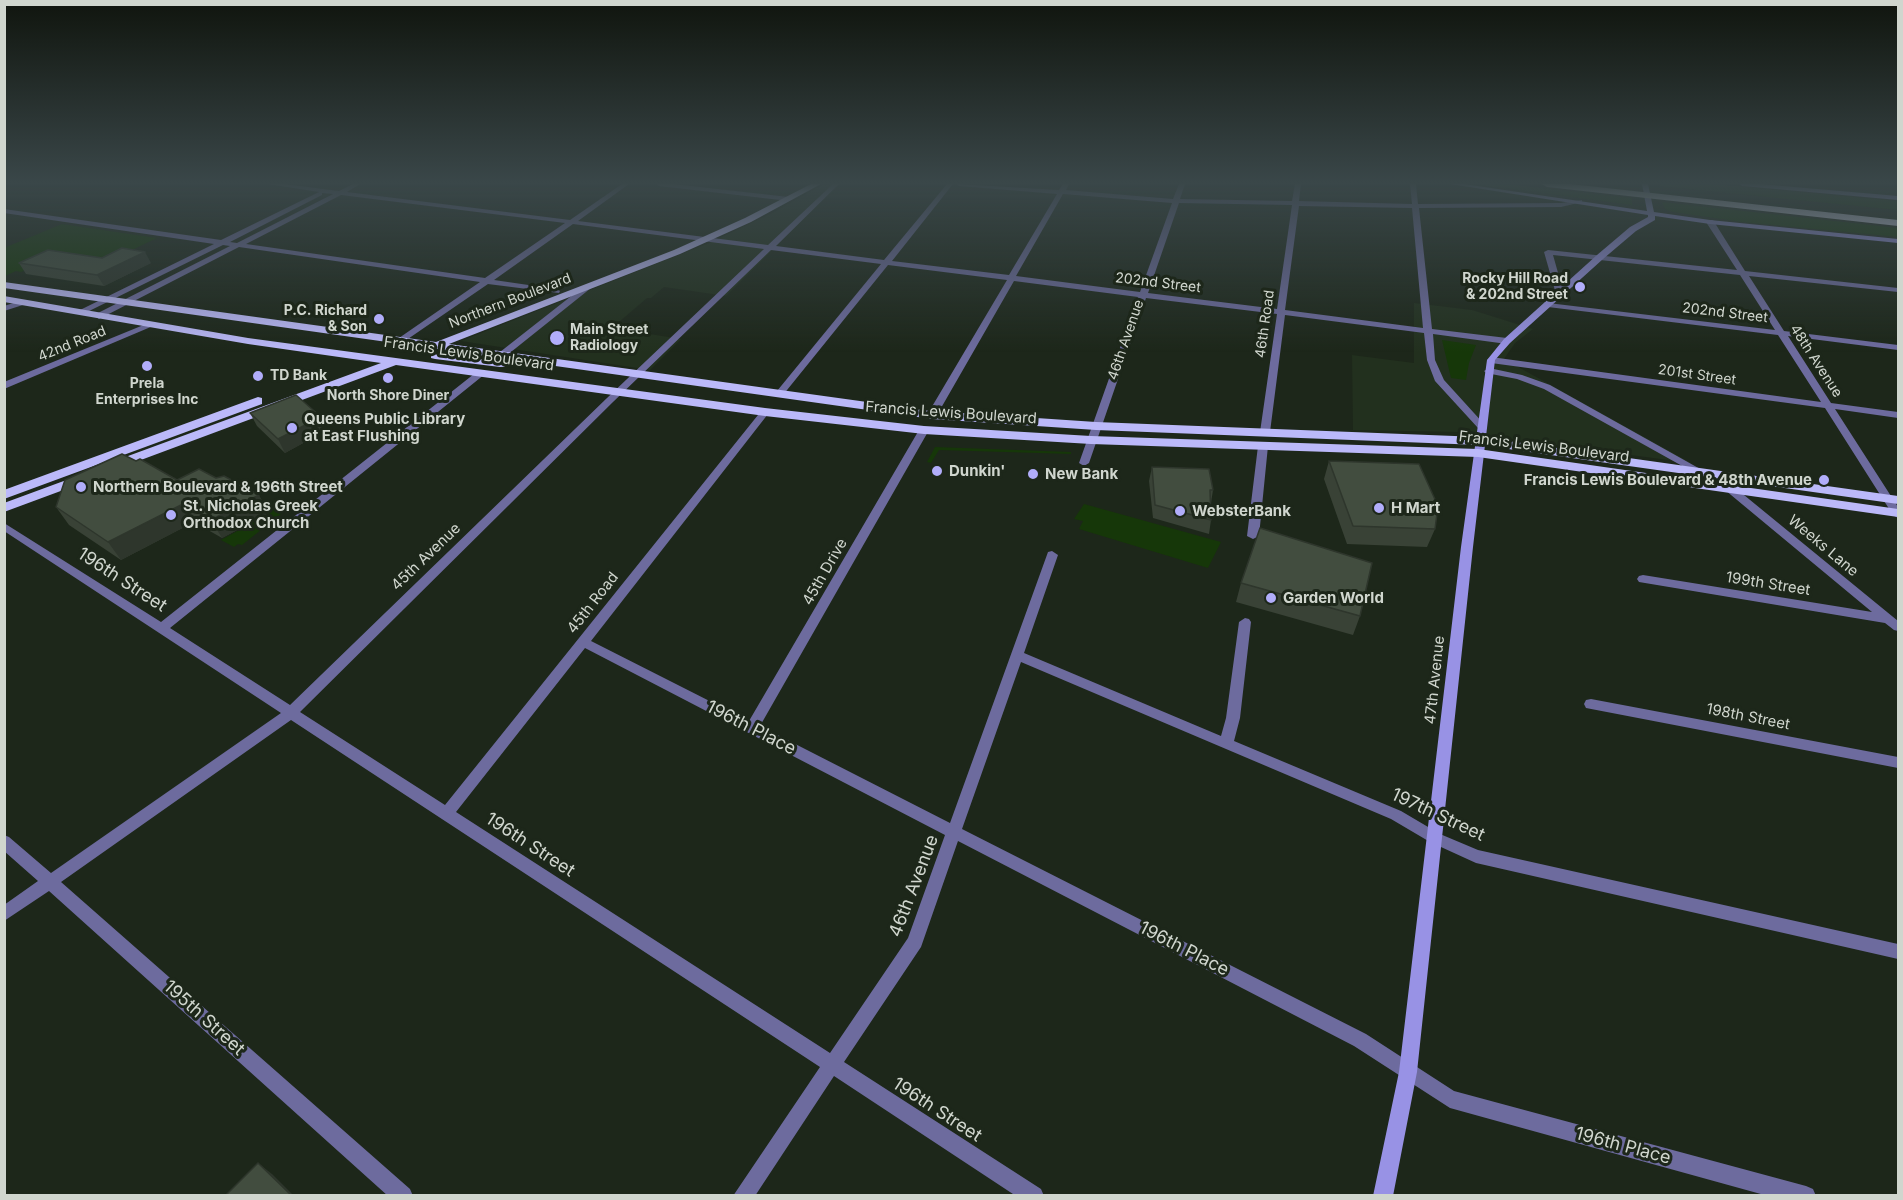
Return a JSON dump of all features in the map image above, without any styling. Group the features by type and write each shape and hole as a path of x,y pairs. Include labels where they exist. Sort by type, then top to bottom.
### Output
{"main road":[{"name":"Northern Boulevard","path":"416,348 688,240"},
{"name":"Northern Boulevard","path":"4,508 399,350 435,346 587,288 703,240"},
{"name":"Francis Lewis Boulevard","path":"4,285 127,302 399,350 482,372 780,393 932,415 1096,426 1480,440 1697,470 1896,508"},
{"name":"Francis Lewis Boulevard","path":"4,299 149,326 379,356 416,348"},
{"path":"229,338 281,334 399,350 435,346"},
{"name":"Francis Lewis Boulevard","path":"435,346 552,362 765,412 924,430 1091,440 1263,446 1480,440 1729,488 1896,508"},
{"path":"4,495 379,356 416,348 500,364 552,362"}],"street":[{"path":"209,240 556,291"},
{"path":"81,313 227,240"},
{"path":"99,316 248,240"},
{"path":"399,350 487,280 545,240"},
{"name":"202nd Street","path":"713,240 1507,341"},
{"name":"45th Avenue","path":"4,914 291,712 776,240"},
{"path":"780,393 905,240"},
{"path":"932,415 1033,240"},
{"name":"46th Avenue","path":"1084,463 1162,240"},
{"name":"46th Road","path":"1265,432 1291,240"},
{"path":"1419,240 1431,360 1440,381 1480,440"},
{"path":"1491,360 1507,341 1620,240"},
{"name":"48th Avenue","path":"1722,240 1896,508"},
{"path":"1560,294 1548,252 1899,290"},
{"path":"503,354 587,288"},
{"path":"4,309 22,302"},
{"name":"202nd Street","path":"1548,305 1899,347"},
{"name":"42nd Road","path":"4,386 149,326"},
{"name":"47th Avenue","path":"1383,1196 1408,1072 1491,360"},
{"name":"201st Street","path":"1491,360 1899,415"},
{"path":"1522,364 1547,387"},
{"path":"1489,371 1519,377 1547,387 1697,470"},
{"path":"161,629 482,372"},
{"name":"45th Road","path":"446,814 765,412"},
{"name":"45th Drive","path":"752,728 924,430"},
{"path":"1253,536 1263,446"},
{"name":"Weeks Lane","path":"1729,488 1899,627"},
{"name":"196th Street","path":"4,526 1034,1196"},
{"name":"46th Avenue","path":"742,1196 915,942 1052,555"},
{"name":"199th Street","path":"1643,579 1888,619"},
{"path":"1226,744 1233,718 1245,622"},
{"name":"196th Place","path":"583,642 1360,1040 1450,1100 1806,1196"},
{"name":"197th Street","path":"1016,655 1396,815 1435,838 1476,856 1899,952"},
{"name":"198th Street","path":"1591,704 1899,763"},
{"name":"195th Street","path":"4,841 403,1196"}],"shaded area":[{"path":"715,240 782,240 726,296 664,287 651,298 647,298 612,328 681,339 650,370 461,341"},
{"path":"1414,303 1472,310 1533,329 1515,343 1504,359 1691,463 1456,432 1353,430 1352,355 1414,363"}],"green space":[{"path":"23,240 153,240 103,264 53,258 21,272 16,271 5,276 4,248"},
{"path":"1442,340 1476,345 1466,380 1451,378"},
{"path":"935,447 1071,452 1071,454 939,450 931,463 927,462"},
{"path":"278,499 295,503 242,545 238,544 234,547 221,540 268,514 261,509"},
{"path":"1084,504 1221,542 1208,568 1079,529 1083,521 1074,519"}],"building":[{"path":"122,248 145,252 97,275 19,263 48,250 102,258"},
{"path":"296,395 321,417 278,439 250,413"},
{"path":"122,454 136,461 140,459 177,480 199,469 216,478 224,476 259,495 211,520 183,504 108,542 56,507 65,480"},
{"name":"H Mart","path":"1329,461 1419,464 1438,506 1435,529 1353,526"},
{"name":"WebsterBank","path":"1152,467 1209,469 1213,490 1210,490 1211,520 1155,505"},
{"path":"1260,528 1372,563 1360,616 1241,583"},
{"path":"258,1163 292,1196 225,1196"}],"place":[{"name":"Rocky Hill Road & 202nd Street","path":"1580,287"},
{"name":"P.C. Richard & Son","path":"379,319"},
{"name":"Main Street Radiology","path":"557,338"},
{"name":"Prela Enterprises Inc","path":"147,366"},
{"name":"TD Bank","path":"258,376"},
{"name":"North Shore Diner","path":"388,378"},
{"name":"Queens Public Library at East Flushing","path":"292,428"},
{"name":"Dunkin'","path":"937,471"},
{"name":"New Bank","path":"1033,474"},
{"name":"Francis Lewis Boulevard & 48th Avenue","path":"1824,480"},
{"name":"Northern Boulevard & 196th Street","path":"81,487"},
{"name":"H Mart","path":"1379,508"},
{"name":"WebsterBank","path":"1180,511"},
{"name":"St. Nicholas Greek Orthodox Church","path":"171,515"},
{"name":"Garden World","path":"1271,598"}]}
